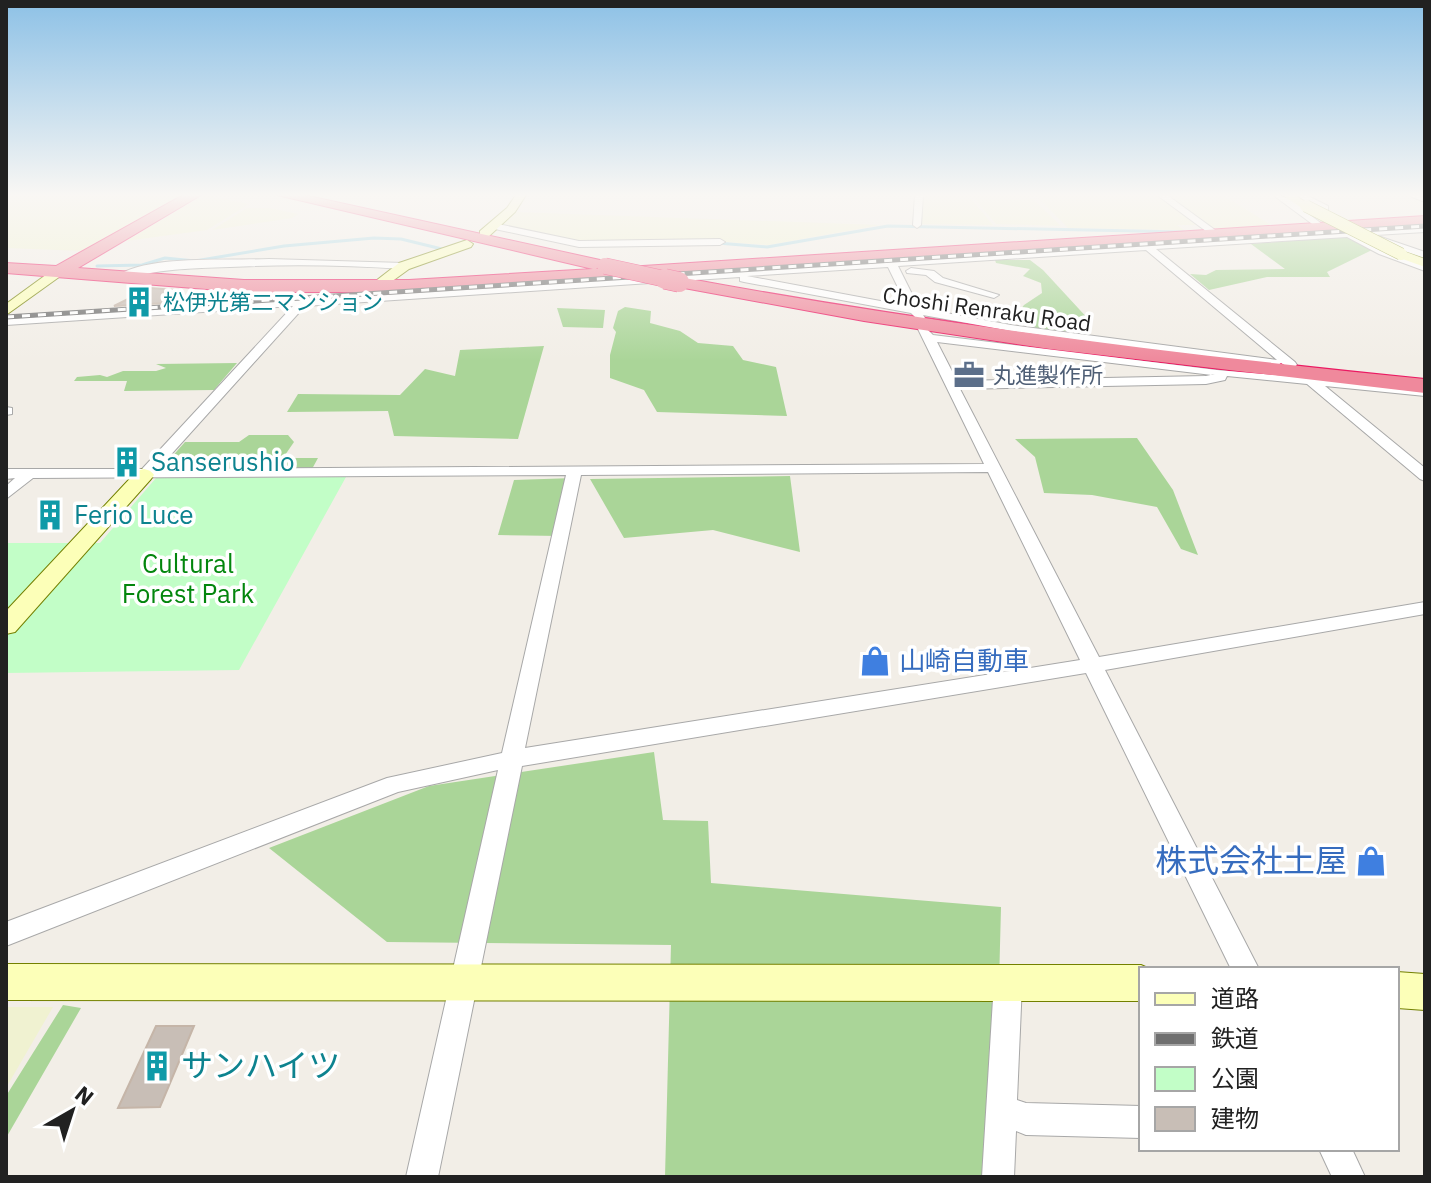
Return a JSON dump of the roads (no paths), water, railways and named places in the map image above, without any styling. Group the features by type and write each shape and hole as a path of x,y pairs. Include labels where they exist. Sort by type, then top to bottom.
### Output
{"highway":[{"path":"59,272 97,250"},
{"name":"Choshi Renraku Road","path":"532,250 679,282 848,313 1042,342 1425,386"},
{"path":"6,268 244,286 375,287 947,250"}],"street":[{"path":"375,287 404,266 449,250"},
{"path":"6,322 1119,250"},
{"path":"1152,250 1291,365"},
{"path":"1379,250 1425,266"},
{"path":"1393,250 1425,266"},
{"path":"120,277 151,268 217,264 331,261 404,266"},
{"path":"894,267 927,271 939,280 994,295"},
{"path":"894,267 1244,967"},
{"path":"6,311 59,272"},
{"path":"734,274 744,280 923,325 1222,372 1311,381 1425,386"},
{"path":"6,289 34,290"},
{"path":"6,626 301,304"},
{"path":"923,325 1291,365 1425,386"},
{"path":"951,385 1193,381 1217,379 1223,376 1222,372"},
{"path":"1311,381 1425,476"},
{"path":"6,474 992,468"},
{"path":"422,1177 574,471"},
{"path":"6,494 29,474"},
{"path":"6,934 395,784 512,759 1425,608"},
{"path":"6,982 464,980 1139,983"},
{"path":"998,1177 1008,983"},
{"path":"1399,990 1425,992"},
{"path":"1003,1111 1026,1119 1139,1122"},
{"path":"1336,1151 1349,1177"}],"waterway":[{"path":"97,266 142,265 165,258 195,261 259,250"}],"railway":[{"path":"6,317 1048,250"}],"place":[{"name":"松伊光第二マンション","path":"139,302"},
{"name":"丸進製作所","path":"969,375"},
{"name":"Sanserushio","path":"127,462"},
{"name":"Ferio Luce","path":"50,515"},
{"name":"山崎自動車","path":"875,661"},
{"name":"株式会社土屋","path":"1371,861"},
{"name":"サンハイツ","path":"157,1066"}],"park label":[{"name":"Cultural Forest Park","path":"188,579"}]}
